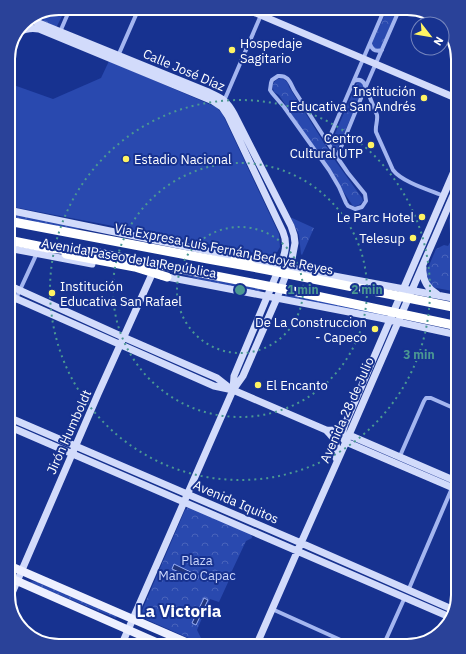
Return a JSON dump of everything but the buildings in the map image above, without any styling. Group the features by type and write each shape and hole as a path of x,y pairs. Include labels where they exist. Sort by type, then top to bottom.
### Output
{"highway":[{"name":"Vía Expresa Luis Fernán Bedoya Reyes","path":"15,222 268,270 451,307"},
{"path":"82,235 93,233 101,234 214,257 251,260"},
{"path":"15,241 48,248 93,252 451,325"},
{"path":"48,248 59,253 135,268 167,277"}],"main road":[{"path":"268,15 363,59 451,95"},
{"name":"Calle José Díaz","path":"37,21 63,35 117,59 206,91 223,104 230,106 292,229 295,239 292,259 278,296 243,376 233,390"},
{"name":"Calle José Díaz","path":"27,29 39,29 63,35"},
{"name":"Calle José Díaz","path":"223,104 285,235 286,249 280,268 234,376 233,390"},
{"name":"Avenida 28 de Julio","path":"326,430 339,430 346,422 451,179"},
{"name":"Avenida 28 de Julio","path":"259,639 348,439 451,200"},
{"name":"Avenida Paseo de la República","path":"15,211 251,260 280,268 411,293 451,298"},
{"name":"Avenida Paseo de la República","path":"15,249 268,294 390,318 451,333"},
{"path":"424,262 423,273 425,283 431,290 439,295"},
{"name":"Jirón Humboldt","path":"15,586 123,337 152,274"},
{"path":"15,288 217,378 233,390"},
{"path":"16,298 214,386 233,390 326,430 334,438 336,444 337,455 334,468"},
{"path":"124,639 233,390"},
{"name":"Avenida Iquitos","path":"15,420 450,608"},
{"path":"346,422 342,438 400,456 451,481"},
{"name":"Avenida Iquitos","path":"15,429 446,615"},
{"path":"348,439 451,481"},
{"path":"15,568 178,639"},
{"path":"17,581 150,639"}],"street":[{"path":"63,35 68,15"},
{"path":"117,59 135,15"},
{"path":"223,104 261,15"},
{"path":"327,143 382,15"},
{"path":"336,157 397,15"},
{"path":"370,44 374,51 382,50"},
{"path":"281,76 288,78 327,143 365,194 366,201 362,207 355,209 348,206 329,170 284,107 272,93 270,86 275,78 281,76"},
{"path":"354,81 361,80 366,86 378,115 375,129 393,170 405,180 444,196"},
{"path":"16,298 37,253"},
{"path":"400,456 426,398 431,398 451,407"},
{"path":"386,639 451,494"},
{"path":"272,610 338,639"}],"green space":[{"path":"62,15 56,27 43,20 44,17"},
{"path":"385,15 395,15 379,50 373,47 372,43"},
{"name":"Estadio Nacional","path":"109,61 216,107 222,113 279,234 280,247 276,254 270,256 15,207 15,85 53,99 101,78"},
{"path":"281,78 287,82 334,159 362,198 363,201 360,204 353,206 279,95 274,92 274,83"},
{"path":"359,81 362,81 364,87 336,152 331,143"},
{"path":"15,213 77,226 79,229 71,230 15,218"},
{"path":"451,216 451,234 450,233 449,220"},
{"path":"291,218 314,228 302,255 299,235"},
{"path":"451,240 451,291 431,287 425,275 436,249 444,245 448,246"},
{"path":"181,274 261,289 259,293 200,280"},
{"path":"286,294 387,314 385,317 283,298"},
{"name":"Plaza Manco Capac","path":"189,507 251,534 252,538 246,541 219,602 210,599 197,630 202,639 191,639 143,618 140,615 185,510"},
{"path":"32,581 38,582 117,615 116,618 30,583"}],"shaded area":[{"path":"174,564 199,576 197,580 172,569"},
{"path":"204,598 208,600 196,625 192,623"}],"place":[{"name":"Hospedaje Sagitario","path":"232,50"},
{"name":"Institución Educativa San Andrés","path":"424,98"},
{"name":"Centro Cultural UTP","path":"371,145"},
{"name":"Estadio Nacional","path":"126,159"},
{"name":"Le Parc Hotel","path":"422,217"},
{"name":"Telesup","path":"413,238"},
{"name":"Institución Educativa San Rafael","path":"52,293"},
{"name":"De La Construccion - Capeco","path":"375,329"},
{"name":"El Encanto","path":"258,385"}],"district":[{"name":"La Victoria","path":"179,611"}]}
